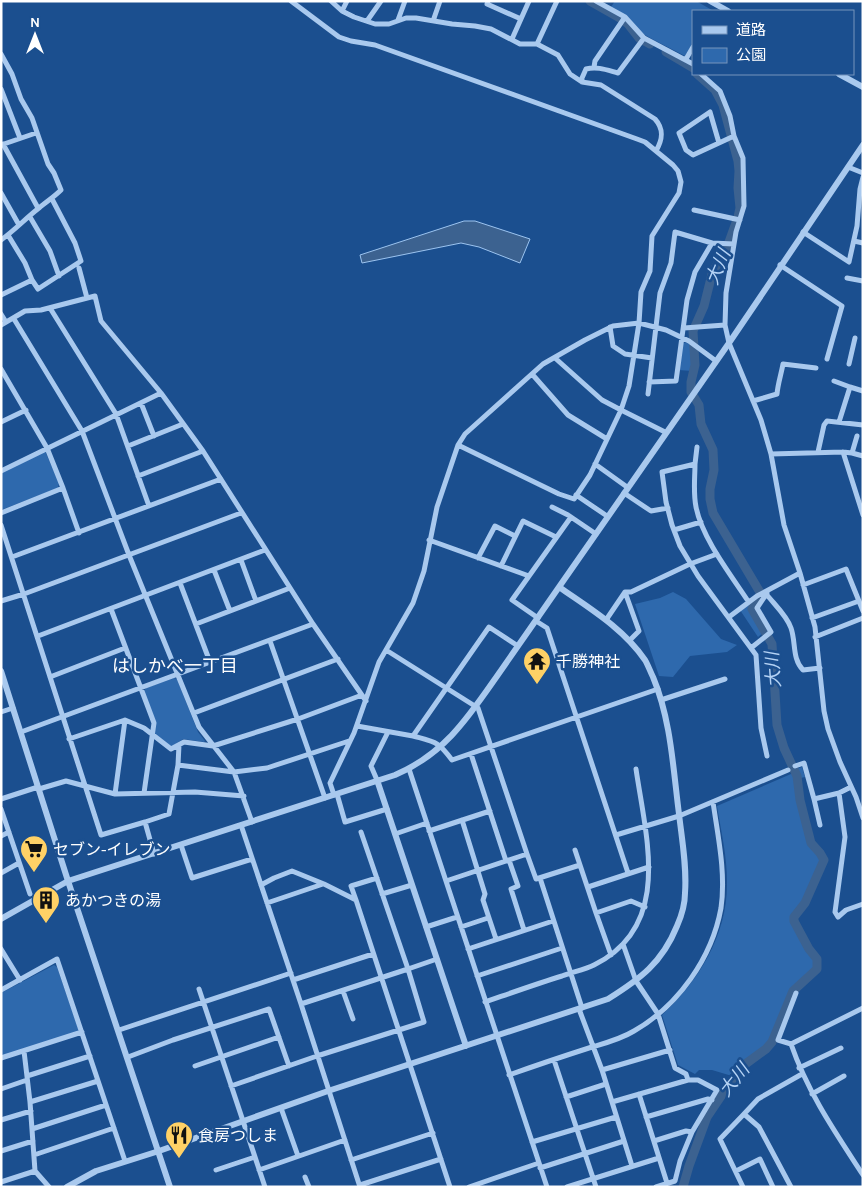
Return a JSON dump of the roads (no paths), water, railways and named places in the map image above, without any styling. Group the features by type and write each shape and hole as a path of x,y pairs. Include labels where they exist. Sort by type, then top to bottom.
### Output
{"street":[{"path":"291,1 339,37 375,45 637,139 678,171 681,188 652,236 650,271 641,292 634,356 629,386 622,410 595,464 574,499 559,494 458,445"},
{"path":"331,1 354,17 375,24 388,24 398,20 416,18 491,29 520,44 536,44 558,55 570,74 582,82 601,85 655,119 662,130 660,144 656,152"},
{"path":"342,10 347,1"},
{"path":"367,21 381,1"},
{"path":"398,20 405,1"},
{"path":"433,21 440,1"},
{"path":"488,1 487,4 521,19"},
{"path":"512,39 528,1"},
{"path":"536,44 557,1"},
{"path":"596,1 624,19 642,39 692,63"},
{"path":"710,1 715,8"},
{"path":"594,67 624,19"},
{"path":"582,82 586,69 594,67 618,73 642,39"},
{"path":"686,59 692,49"},
{"path":"1,54 12,74 21,99 32,118 48,164 61,190 1,240"},
{"path":"702,75 720,92 730,116 734,136 740,147 743,170 744,206 730,244 725,325 728,343 753,400 771,454 784,525 812,618 828,729 863,818"},
{"path":"841,75 863,87"},
{"path":"2,91 20,138"},
{"path":"719,143 710,112 680,134 686,150 693,155 728,139 734,136"},
{"path":"36,132 2,144 38,208"},
{"path":"1,919 68,881 409,769 419,764 442,746 476,706 537,620 863,145"},
{"path":"848,167 863,173"},
{"path":"803,232 850,262 861,211 860,190 863,177"},
{"path":"1,193 19,225"},
{"path":"8,235 38,289 81,261 75,243 52,199"},
{"path":"694,210 740,220"},
{"path":"30,217 50,251 59,276"},
{"path":"648,394 660,293 671,263 675,232 712,243 730,244"},
{"path":"854,241 863,243"},
{"path":"649,382 676,382 682,337 686,328 687,300 695,272 712,243"},
{"path":"780,265 842,306 828,359"},
{"path":"80,268 87,298"},
{"path":"847,278 863,281"},
{"path":"1,294 32,280"},
{"path":"1,314 4,323 25,311 50,308 95,296 101,321 161,393 203,451 313,624 366,701"},
{"path":"50,308 116,414 149,506"},
{"path":"14,319 82,431 145,596 199,727 234,772 252,822"},
{"path":"387,808 345,822 336,794 330,783 356,726 376,670 413,604 424,570 438,502 458,445 465,434 543,364 610,327 639,323 656,327 682,337 716,361"},
{"path":"686,328 725,325"},
{"path":"610,327 613,346 625,354 652,358"},
{"path":"849,364 855,338"},
{"path":"555,358 602,400 665,432"},
{"path":"753,400 777,394 778,377 781,374 783,364 816,368"},
{"path":"2,372 47,448 64,488 79,533"},
{"path":"532,374 568,415 607,439"},
{"path":"834,380 863,391"},
{"path":"839,422 850,386"},
{"path":"1,471 161,393"},
{"path":"141,403 154,436"},
{"path":"1,422 26,410"},
{"path":"818,452 824,425 827,421 863,425"},
{"path":"128,446 183,424"},
{"path":"852,452 857,436"},
{"path":"697,447 694,497 696,508 717,554 748,602"},
{"path":"138,476 203,451"},
{"path":"843,452 860,496 863,515"},
{"path":"771,454 852,452 863,456"},
{"path":"595,464 650,511 668,508"},
{"path":"696,464 662,472 668,508 674,530 690,564 756,655 761,728 767,756"},
{"path":"12,557 220,479"},
{"path":"1,513 64,488"},
{"path":"576,495 607,516"},
{"path":"552,507 596,534"},
{"path":"1,601 242,513"},
{"path":"571,517 512,600 547,628 628,873"},
{"path":"501,566 523,521 556,537"},
{"path":"674,530 701,522"},
{"path":"1,524 101,835 168,814 178,765 179,745"},
{"path":"478,558 494,526 516,536"},
{"path":"429,540 529,576"},
{"path":"38,636 265,550"},
{"path":"625,592 631,592 690,564 717,554"},
{"path":"241,560 256,601"},
{"path":"803,585 846,569 863,611"},
{"path":"214,570 230,611"},
{"path":"729,617 757,596 767,593 800,573"},
{"path":"180,583 210,662"},
{"path":"67,1187 78,1183 96,1171 159,1151 328,1091 608,999 636,981 659,958 670,942 677,924 685,896 686,873 673,760 665,714 658,689 646,661 630,640 606,620 558,587"},
{"path":"196,624 290,588"},
{"path":"606,620 625,592"},
{"path":"625,592 639,631 630,640"},
{"path":"751,648 771,632 757,608 767,593"},
{"path":"767,593 788,620 800,667 804,670 820,668"},
{"path":"812,618 859,601"},
{"path":"111,609 154,722 144,793"},
{"path":"815,637 863,618"},
{"path":"21,732 313,624"},
{"path":"413,736 489,627 518,646"},
{"path":"270,641 325,798"},
{"path":"50,677 125,648"},
{"path":"386,650 478,708 526,854 536,878 580,865"},
{"path":"194,713 338,659"},
{"path":"1,672 68,881 170,1187"},
{"path":"661,700 725,679"},
{"path":"356,726 436,742 442,746 452,760 658,689"},
{"path":"69,739 125,720 144,728 171,749 184,742 212,746 298,719 362,695"},
{"path":"1,712 13,708"},
{"path":"115,794 125,720"},
{"path":"388,732 371,766 378,780 466,1046"},
{"path":"178,765 234,772 266,768 349,741"},
{"path":"471,754 518,886 511,889 524,930"},
{"path":"795,766 804,763 820,824"},
{"path":"409,769 547,1187"},
{"path":"486,1002 593,966 624,944 645,907 649,884 649,867 636,769"},
{"path":"616,835 679,816 788,770"},
{"path":"1,799 66,781 115,794 195,792 244,796"},
{"path":"814,799 839,793 851,787"},
{"path":"839,793 845,837 835,912 838,917 846,910 863,904"},
{"path":"509,1074 615,1040 634,1032 658,1014 692,978 704,958 721,907 722,862 713,802"},
{"path":"1,809 30,894"},
{"path":"430,831 490,811"},
{"path":"462,820 486,894 483,900 496,940"},
{"path":"145,822 154,854"},
{"path":"395,834 427,823"},
{"path":"241,825 360,1186 441,1159"},
{"path":"1,836 9,832"},
{"path":"231,1086 424,1022 361,832"},
{"path":"181,845 192,878 252,859"},
{"path":"575,850 611,955"},
{"path":"446,881 526,854"},
{"path":"1,873 19,863"},
{"path":"588,887 649,867"},
{"path":"261,885 292,871 356,900"},
{"path":"377,878 351,886 450,1187"},
{"path":"540,878 592,1047 602,1070 632,1166"},
{"path":"267,903 324,884"},
{"path":"382,894 412,885"},
{"path":"596,913 631,901 645,907"},
{"path":"426,927 457,917"},
{"path":"461,927 488,918"},
{"path":"468,949 553,920"},
{"path":"624,944 636,981 658,1014 675,1068 686,1074 688,1080"},
{"path":"477,976 562,948"},
{"path":"2,952 20,980"},
{"path":"293,980 373,954"},
{"path":"1,990 57,959 125,1161"},
{"path":"301,1004 437,959"},
{"path":"119,1030 291,974"},
{"path":"198,989 265,1187"},
{"path":"343,990 353,1019"},
{"path":"796,993 778,1040 791,1044 863,1008"},
{"path":"128,1057 269,1009 289,1066"},
{"path":"1,1058 82,1032"},
{"path":"195,1066 279,1037"},
{"path":"791,1044 799,1068 812,1094 863,1175"},
{"path":"799,1068 841,1048"},
{"path":"602,1070 670,1050"},
{"path":"24,1051 35,1171 49,1187"},
{"path":"1,1089 90,1056"},
{"path":"554,1060 596,1187"},
{"path":"743,1187 720,1139 758,1099 802,1074"},
{"path":"812,1094 844,1076"},
{"path":"612,1102 688,1080 698,1080 717,1090 692,1132 680,1161 675,1181 656,1187"},
{"path":"30,1102 98,1081"},
{"path":"566,1097 606,1084"},
{"path":"639,1094 667,1183"},
{"path":"646,1117 708,1099 712,1100"},
{"path":"32,1129 106,1105"},
{"path":"281,1108 298,1156"},
{"path":"1,1120 31,1111"},
{"path":"744,1114 759,1127 791,1187"},
{"path":"532,1142 616,1117"},
{"path":"34,1155 114,1128"},
{"path":"654,1141 686,1131 692,1132"},
{"path":"351,1160 432,1133"},
{"path":"259,1170 345,1140"},
{"path":"469,1187 624,1140"},
{"path":"1,1151 33,1141"},
{"path":"216,1170 255,1157"},
{"path":"567,1187 659,1158"},
{"path":"736,1171 760,1159 773,1187"},
{"path":"1,1182 35,1171"},
{"path":"305,1177 309,1187"}],"waterway":[{"name":"大川","path":"590,1 620,18 628,24 639,38 650,44"},
{"name":"大川","path":"666,52 692,67"},
{"name":"大川","path":"683,1187 707,1117 740,1068 766,1049 772,1042 793,991 817,969 817,959 809,949 794,921 794,917 805,903 824,860 811,843 800,800 797,776 784,748 777,725 772,644 752,609 761,597 761,594 713,513 710,499 714,470 713,450 701,424 699,405 691,392 695,365 693,331 704,306 712,274 729,242 740,208 738,161 723,105 715,90 698,75"}],"place":[{"name":"千勝神社","path":"537,685"},
{"name":"セブン-イレブン","path":"34,873"},
{"name":"あかつきの湯","path":"46,924"},
{"name":"食房つしま","path":"179,1159"}],"district":[{"name":"はしかべ一丁目","path":"175,666"}]}
